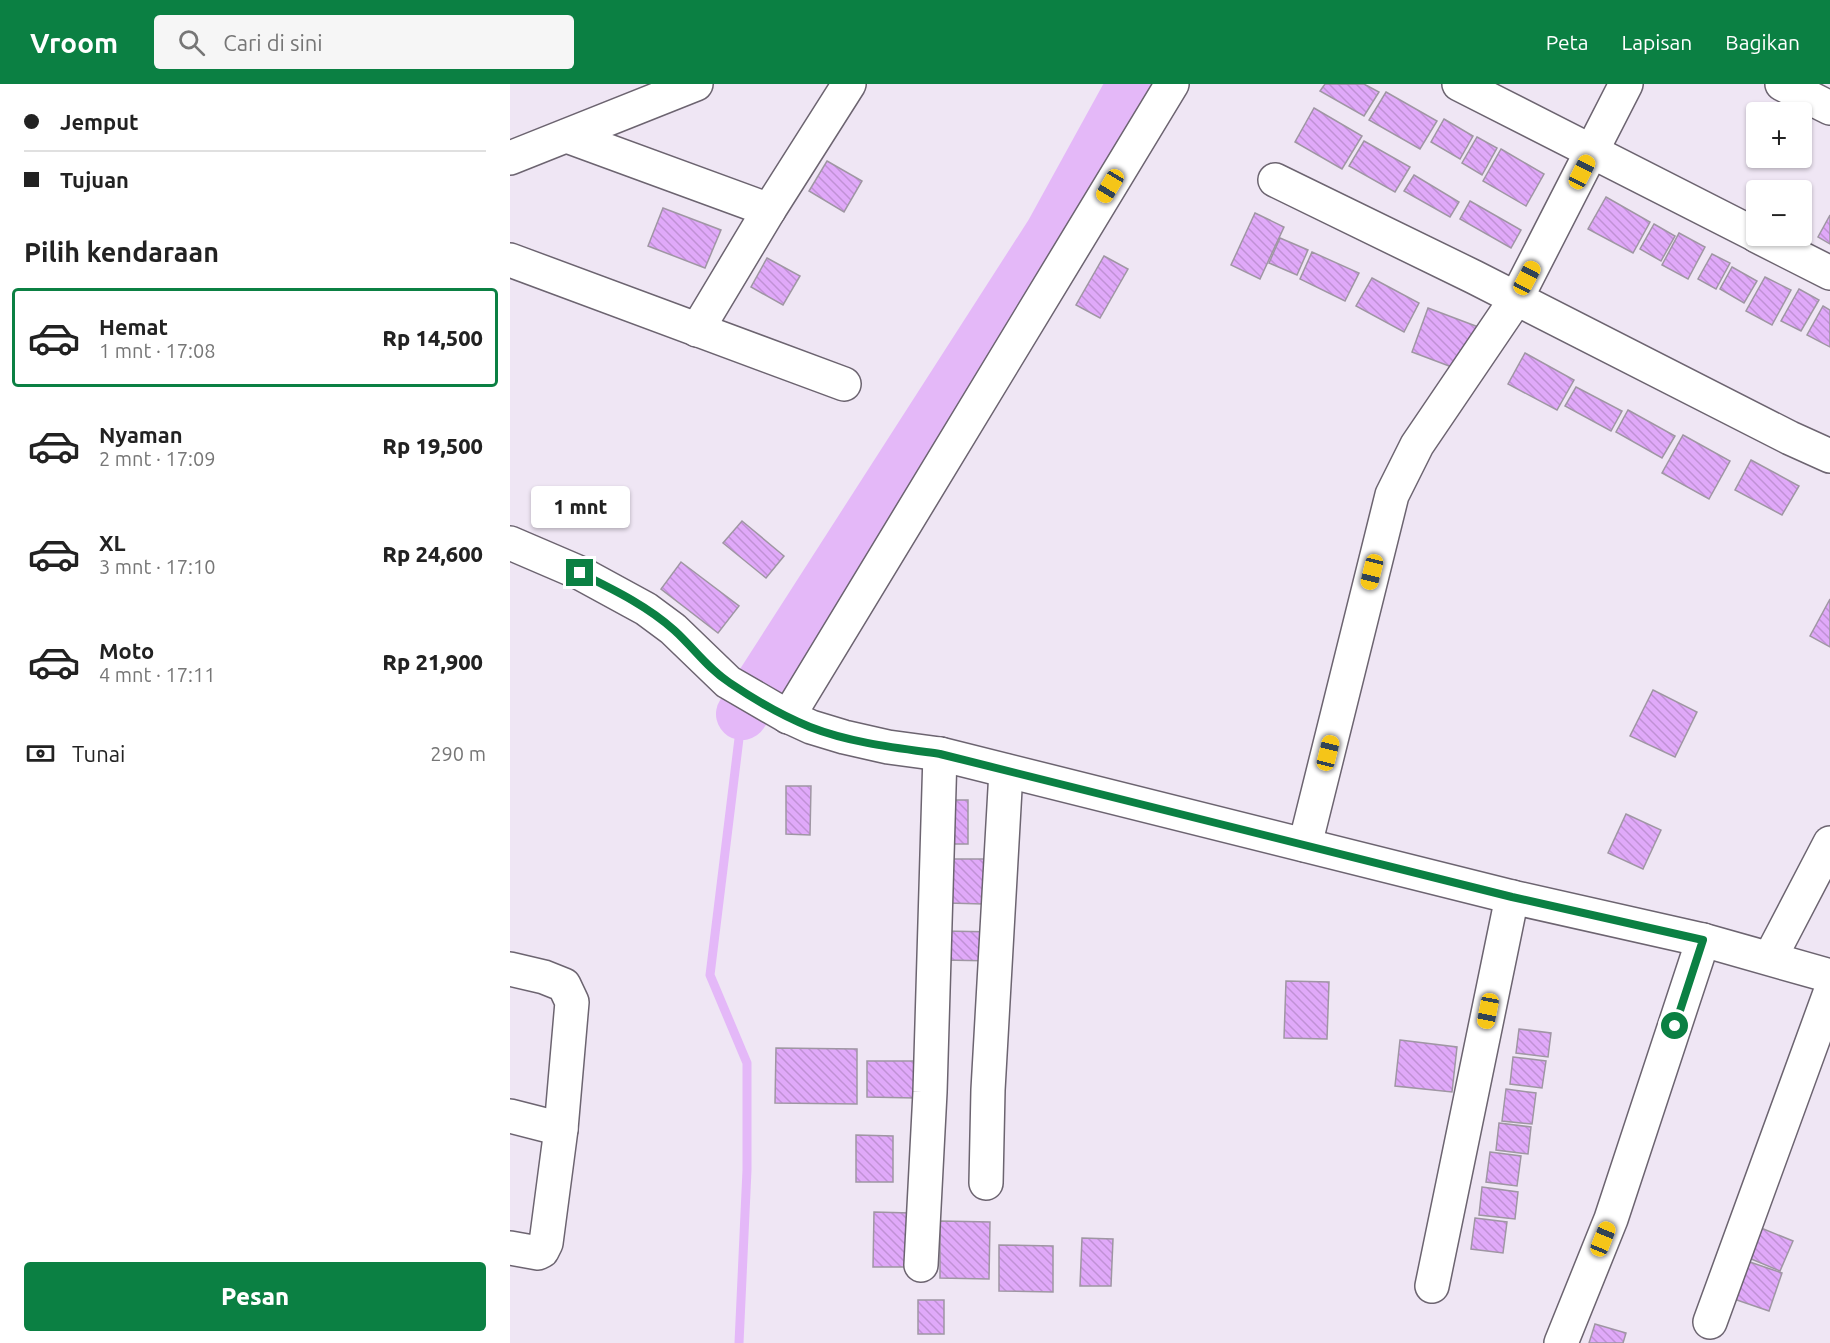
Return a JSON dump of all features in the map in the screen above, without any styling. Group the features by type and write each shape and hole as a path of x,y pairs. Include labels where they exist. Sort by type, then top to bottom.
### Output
{"street":[{"path":"510,159 696,84"},
{"path":"697,330 769,210 849,84"},
{"path":"787,716 1172,84"},
{"path":"1459,84 1746,229"},
{"path":"1305,845 1392,495 1417,445 1516,299 1626,84"},
{"path":"1782,84 1830,108"},
{"path":"567,136 769,210"},
{"path":"1275,180 1830,456"},
{"path":"1778,246 1830,273"},
{"path":"510,260 844,384"},
{"path":"510,543 580,573 646,609 673,629 728,682 811,727 888,747 940,754 1512,897 1703,940 1830,976"},
{"path":"921,1265 930,1080 940,754"},
{"path":"986,1183 988,1090 1006,771"},
{"path":"1770,958 1830,843"},
{"path":"1432,1286 1512,897"},
{"path":"1561,1343 1611,1219 1703,940"},
{"path":"510,969 544,977 564,985 572,1002 561,1130 544,1247 542,1251 533,1254 510,1248"},
{"path":"1710,1322 1830,993"},
{"path":"510,1116 561,1130"}],"building":[{"path":"1325,84 1364,84 1379,92 1364,116 1320,91"},
{"path":"1386,92 1437,121 1420,149 1369,120"},
{"path":"1314,108 1362,136 1342,169 1295,142"},
{"path":"1444,119 1473,136 1460,159 1431,142"},
{"path":"1477,137 1497,148 1482,175 1462,163"},
{"path":"1364,141 1410,167 1395,192 1349,166"},
{"path":"1501,149 1544,174 1526,206 1483,181"},
{"path":"827,161 862,181 844,212 809,191"},
{"path":"1414,175 1459,202 1450,217 1404,191"},
{"path":"1606,197 1650,222 1633,253 1588,229"},
{"path":"1470,201 1521,230 1511,248 1460,219"},
{"path":"663,208 721,230 705,268 648,246"},
{"path":"1255,213 1284,227 1260,279 1231,265"},
{"path":"1830,215 1830,244 1818,237"},
{"path":"1654,224 1675,236 1661,261 1640,249"},
{"path":"1679,233 1705,247 1688,279 1662,265"},
{"path":"1280,238 1308,250 1297,275 1269,263"},
{"path":"1312,252 1359,273 1345,301 1300,279"},
{"path":"1712,254 1730,263 1716,289 1698,279"},
{"path":"1104,256 1128,269 1100,318 1076,305"},
{"path":"767,258 800,276 783,305 751,287"},
{"path":"1732,267 1757,281 1744,303 1720,289"},
{"path":"1765,277 1791,290 1772,325 1746,311"},
{"path":"1372,278 1419,303 1404,332 1356,306"},
{"path":"1799,289 1819,300 1801,331 1781,321"},
{"path":"1823,306 1830,310 1830,347 1807,335"},
{"path":"1428,308 1481,328 1465,372 1412,352"},
{"path":"1525,353 1574,380 1557,410 1508,384"},
{"path":"1576,387 1622,411 1611,431 1565,406"},
{"path":"1628,410 1675,436 1662,458 1616,432"},
{"path":"1683,435 1730,461 1709,499 1662,473"},
{"path":"1751,460 1799,486 1782,515 1735,490"},
{"path":"742,521 784,556 766,578 723,543"},
{"path":"681,562 739,606 718,633 661,589"},
{"path":"1830,599 1830,647 1810,636"},
{"path":"1653,690 1697,712 1675,757 1630,736"},
{"path":"786,786 811,786 810,835 786,834"},
{"path":"944,800 968,800 968,844 943,844"},
{"path":"1626,814 1661,830 1643,869 1608,853"},
{"path":"949,859 984,859 983,904 948,903"},
{"path":"942,931 996,932 996,961 942,960"},
{"path":"1286,981 1329,982 1327,1039 1284,1038"},
{"path":"1519,1029 1551,1033 1548,1057 1516,1053"},
{"path":"1400,1040 1457,1047 1452,1092 1395,1086"},
{"path":"776,1048 857,1049 857,1104 775,1103"},
{"path":"1513,1057 1546,1061 1542,1088 1510,1084"},
{"path":"867,1061 915,1061 915,1098 867,1097"},
{"path":"1506,1089 1536,1093 1532,1124 1502,1121"},
{"path":"1499,1123 1531,1127 1528,1154 1496,1150"},
{"path":"856,1135 893,1136 893,1182 856,1182"},
{"path":"1490,1152 1521,1156 1517,1186 1486,1182"},
{"path":"1482,1187 1518,1192 1515,1219 1479,1215"},
{"path":"874,1212 910,1213 910,1267 873,1267"},
{"path":"1475,1218 1507,1222 1503,1253 1471,1249"},
{"path":"940,1221 990,1222 989,1279 940,1278"},
{"path":"1761,1228 1793,1241 1780,1271 1749,1258"},
{"path":"1082,1238 1113,1239 1111,1286 1080,1286"},
{"path":"999,1245 1053,1246 1053,1292 999,1291"},
{"path":"1747,1261 1782,1273 1769,1311 1734,1299"},
{"path":"918,1300 944,1300 944,1334 918,1334"},
{"path":"1595,1324 1626,1333 1623,1343 1589,1343"}],"waterway":[{"path":"742,714 1051,233 1133,84"},
{"path":"739,1343 747,1170 747,1063 710,975 742,714"}],"route":[{"path":"580,573 646,609 673,629 728,682 785,715 811,727 888,747 940,754 1512,897 1703,940 1675,1026"}]}
